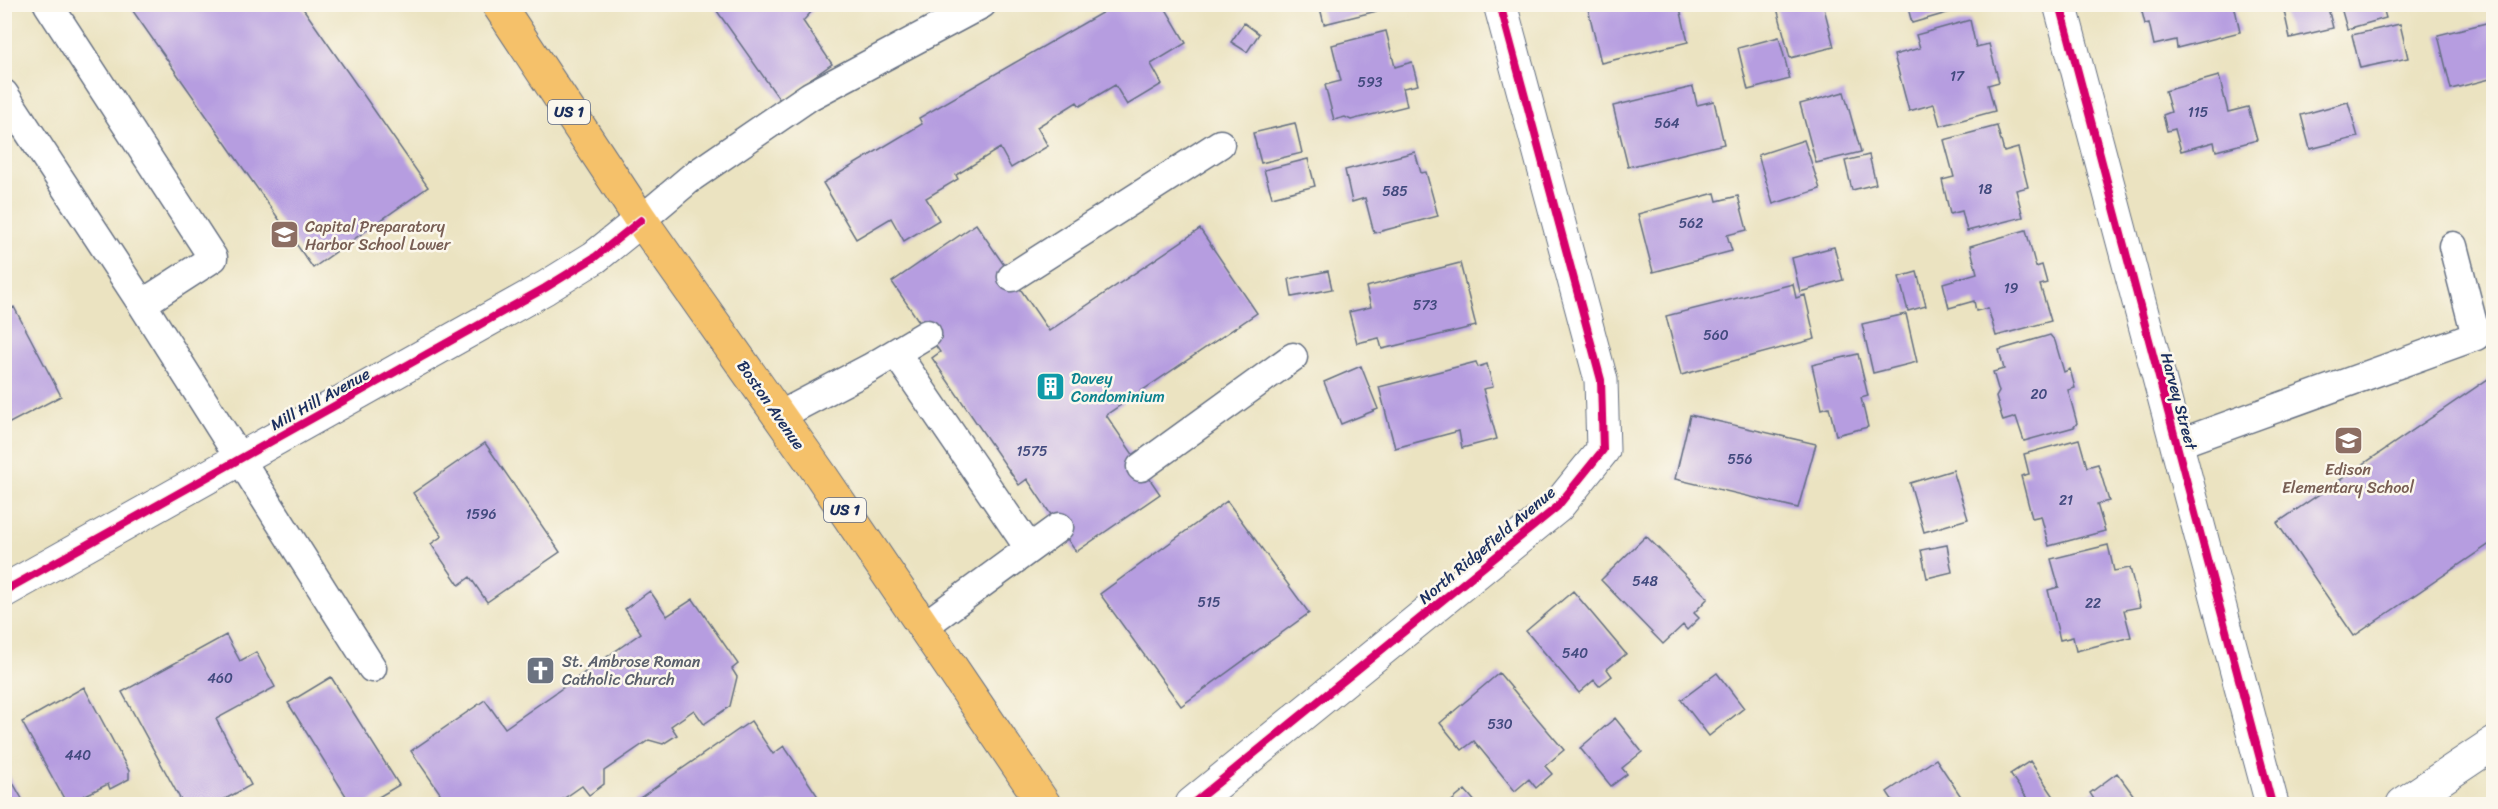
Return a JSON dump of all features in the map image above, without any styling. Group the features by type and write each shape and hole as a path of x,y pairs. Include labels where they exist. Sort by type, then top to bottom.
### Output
{"main road":[{"name":"Boston Avenue","path":"498,4 640,220 779,416 1044,804"}],"street":[{"name":"North Ridgefield Avenue","path":"1192,804 1557,507 1603,450 1601,380 1500,4"},
{"name":"Harvey Street","path":"2060,4 2272,804"},
{"name":"Mill Hill Avenue","path":"6,587 239,460 545,288 595,257 640,220"},
{"path":"2403,804 2493,743"}],"lane":[{"path":"48,4 213,258 142,304"},
{"path":"640,220 692,177 810,96 982,4"},
{"path":"4,94 142,304 372,668"},
{"path":"1011,277 1220,144"},
{"path":"2176,444 2476,336 2453,246"},
{"path":"779,416 896,353 927,333"},
{"path":"896,353 1029,548"},
{"path":"1142,467 1293,357"},
{"path":"924,626 1059,527"}],"building":[{"path":"128,4 300,4 428,187 313,268"},
{"path":"712,4 809,4 813,10 803,21 832,64 780,100"},
{"path":"1117,4 1163,4 1186,43 1151,64 1162,84 1127,105 1115,85 1080,106 1077,102 1037,127 1048,146 1011,168 1000,148 956,175 958,179 926,198 939,220 904,241 891,218 856,239 823,183 922,124 919,118"},
{"path":"1319,4 1379,4 1381,10 1324,24"},
{"path":"1587,4 1679,4 1688,42 1601,63"},
{"path":"1791,4 1823,4 1834,47 1790,58 1777,8"},
{"path":"1907,4 1967,4 1964,8 1912,23"},
{"path":"2140,4 2234,4 2240,32 2177,48 2176,40 2154,45 2149,23 2145,24"},
{"path":"2310,4 2327,4 2333,28 2290,38 2284,11"},
{"path":"2340,4 2382,4 2386,18 2347,29"},
{"path":"1970,20 1976,47 1989,44 1999,82 1988,85 1995,111 1940,126 1934,104 1909,111 1894,55 1920,48 1916,35"},
{"path":"2494,21 2494,78 2451,89 2438,35"},
{"path":"1244,23 1259,34 1247,52 1231,42"},
{"path":"2400,24 2408,58 2360,68 2352,35"},
{"path":"1386,31 1395,67 1412,62 1418,85 1403,88 1407,106 1351,120 1345,117 1334,120 1325,85 1341,81 1332,45"},
{"path":"1779,37 1790,79 1748,90 1738,48"},
{"path":"2219,76 2228,112 2248,107 2257,140 2216,151 2214,142 2181,151 2175,129 2167,131 2163,115 2171,112 2165,91"},
{"path":"1693,87 1697,105 1714,101 1724,144 1628,167 1613,106"},
{"path":"1844,92 1861,152 1816,163 1800,104"},
{"path":"2348,102 2358,137 2310,149 2301,115"},
{"path":"1295,123 1302,153 1261,163 1253,133"},
{"path":"1997,126 2004,152 2018,148 2028,187 2016,190 2023,217 1967,231 1962,211 1950,214 1942,180 1954,177 1944,140"},
{"path":"1804,140 1820,189 1773,204 1758,155"},
{"path":"1415,152 1421,173 1426,172 1438,216 1374,233 1365,198 1352,202 1345,170"},
{"path":"1869,155 1876,184 1852,190 1845,161"},
{"path":"1308,159 1315,186 1272,197 1264,170"},
{"path":"1715,193 1717,201 1738,196 1747,230 1727,235 1732,251 1653,272 1638,214"},
{"name":"Davey Condominium","path":"976,224 1049,331 1200,229 1257,313 1106,415 1160,494 1076,552 1027,479 1019,485 932,358 940,352 892,282"},
{"path":"2026,230 2036,267 2042,265 2047,283 2040,285 2051,321 1996,336 1988,308 1976,311 1974,301 1949,308 1943,283 1977,273 1970,246"},
{"path":"1834,247 1843,280 1800,292 1792,258"},
{"path":"1460,263 1476,326 1382,349 1379,338 1357,343 1349,312 1371,307 1366,287"},
{"path":"1328,271 1332,289 1292,297 1289,279"},
{"path":"1917,272 1926,306 1908,311 1899,277"},
{"path":"1793,284 1796,298 1805,295 1815,339 1681,375 1666,316"},
{"path":"14,307 61,396 4,426 4,312"},
{"path":"1906,314 1917,362 1873,373 1862,324"},
{"path":"2050,335 2055,341 2064,372 2070,369 2075,388 2068,390 2077,423 2074,427 2024,441 2016,417 2003,421 1996,397 1999,392 1993,372 2004,369 1999,350"},
{"path":"1858,354 1868,396 1861,398 1868,427 1836,435 1829,407 1822,409 1812,365"},
{"path":"1476,362 1478,367 1487,364 1493,387 1483,389 1497,439 1462,448 1459,431 1395,448 1379,387"},
{"path":"1361,366 1378,409 1341,424 1324,382"},
{"path":"2494,375 2494,541 2354,636 2277,523"},
{"path":"1690,415 1816,444 1798,508 1675,479"},
{"path":"2079,439 2087,467 2098,464 2109,501 2097,504 2105,531 2049,546 2041,516 2032,518 2021,476 2029,474 2024,454"},
{"path":"485,443 560,552 487,602 470,577 459,585 431,544 442,536 413,493"},
{"path":"1953,470 1968,519 1924,532 1910,483"},
{"path":"1227,501 1309,613 1181,706 1100,594"},
{"path":"1646,536 1708,598 1694,613 1699,618 1687,630 1683,625 1663,644 1601,580"},
{"path":"1947,545 1952,572 1927,578 1921,550"},
{"path":"2108,545 2114,571 2130,568 2140,607 2124,610 2131,637 2076,651 2073,637 2060,640 2048,590 2059,587 2051,559"},
{"path":"650,591 667,616 693,599 738,664 732,669 737,677 730,706 704,724 694,710 671,726 677,735 663,744 649,740 604,771 604,784 589,795 582,786 556,804 444,804 440,793 411,751 485,700 505,728 641,633 625,609"},
{"path":"1573,591 1626,654 1607,669 1612,676 1599,686 1594,680 1579,693 1526,631"},
{"path":"226,635 240,661 256,652 275,687 216,719 251,785 216,804 183,804 122,692"},
{"path":"1499,673 1564,750 1545,766 1552,774 1536,788 1529,779 1515,791 1474,741 1462,750 1440,723"},
{"path":"1717,673 1744,708 1709,736 1681,700"},
{"path":"331,677 399,785 367,804 351,804 288,703"},
{"path":"84,687 129,771 129,779 110,789 108,784 67,804 22,722"},
{"path":"1615,718 1642,752 1622,768 1627,774 1611,786 1580,748"},
{"path":"751,721 773,754 784,746 823,804 636,804 634,802"},
{"path":"1936,759 1962,798 1952,804 1895,804 1887,792"},
{"path":"2030,761 2059,804 2031,804 2010,774"},
{"path":"4,767 25,804 4,804"},
{"path":"2117,773 2140,804 2097,804 2090,793"},
{"path":"1465,790 1477,804 1448,804"}],"cycle path":[{"path":"1192,804 1557,507 1603,450 1601,380 1500,4"},
{"path":"2060,4 2272,804"},
{"path":"4,591 545,288 595,257 641,220"}],"place":[{"name":"Capital Preparatory Harbor School Lower","path":"284,235"},
{"name":"Davey Condominium","path":"1050,387"},
{"name":"Edison Elementary School","path":"2348,441"},
{"name":"St. Ambrose Roman Catholic Church","path":"541,670"}]}
